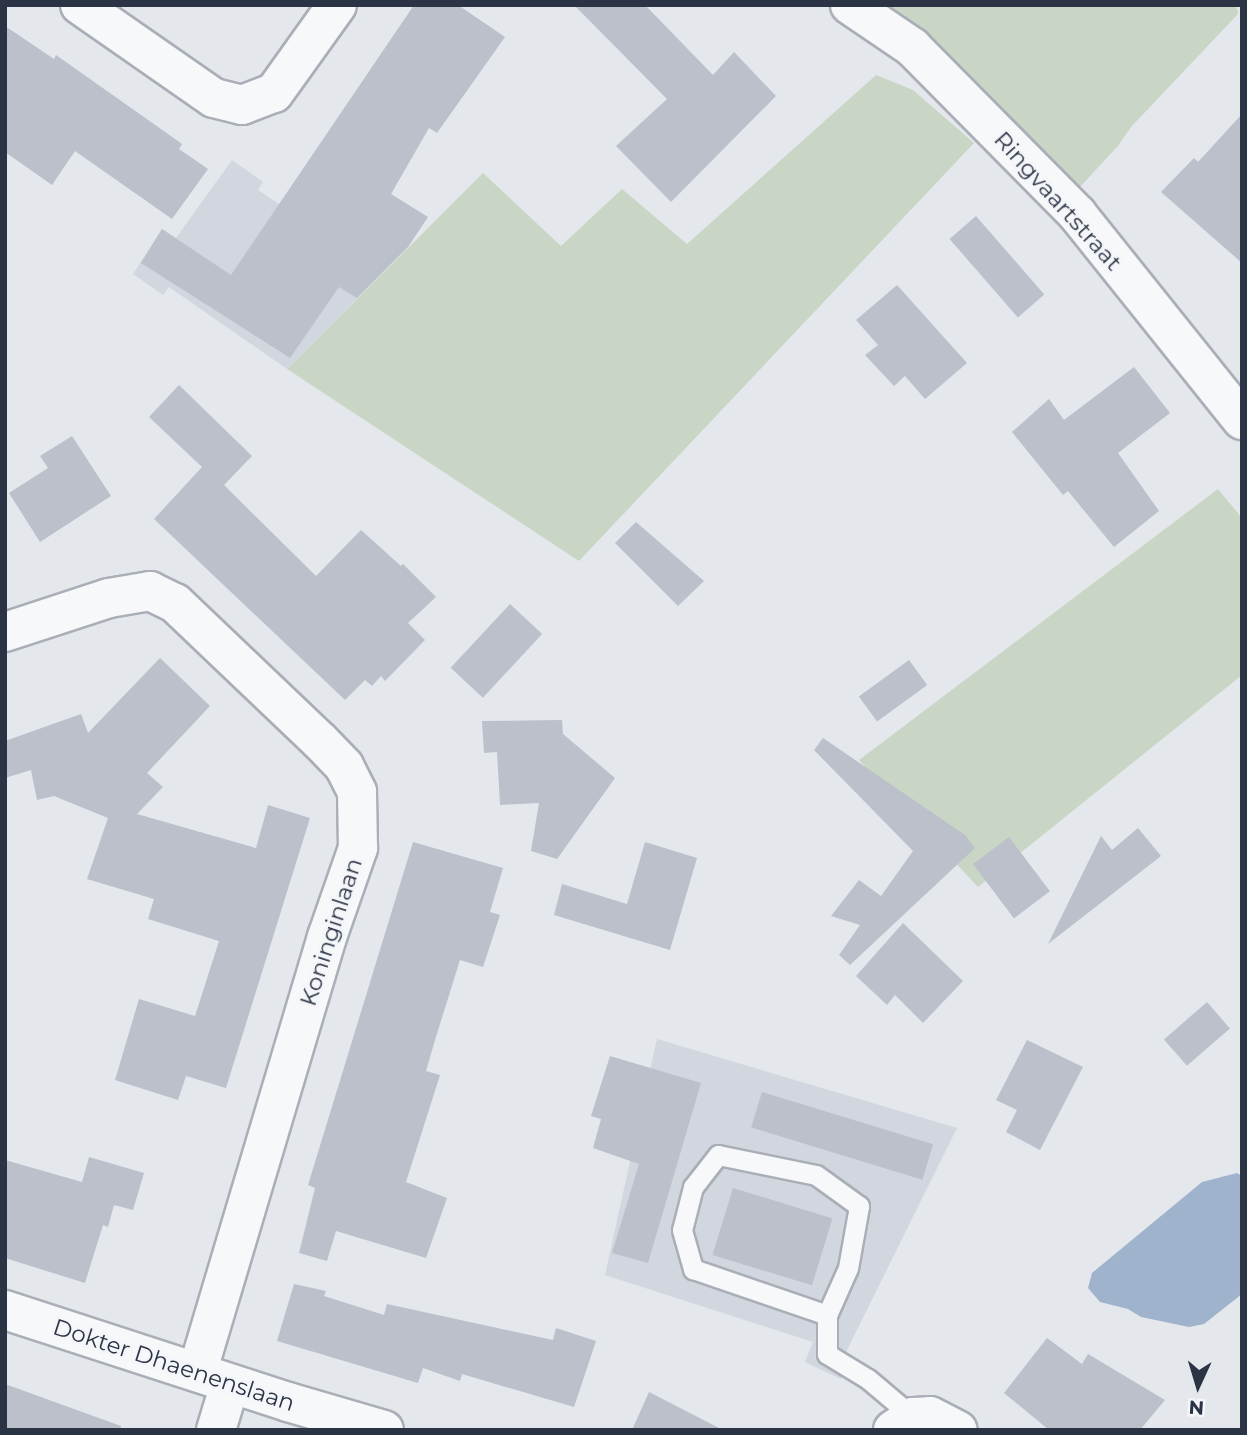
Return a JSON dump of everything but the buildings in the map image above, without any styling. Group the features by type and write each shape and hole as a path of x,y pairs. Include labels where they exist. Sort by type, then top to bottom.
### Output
{"street":[{"path":"80,5 214,98 242,105 274,93 337,5"},
{"name":"Ringvaartstraat","path":"850,5 912,47 1077,214 1242,420"},
{"name":"Koninginlaan","path":"5,632 109,598 150,591 175,603 320,741 344,766 357,792 358,848 327,937 214,1378 216,1430"},
{"name":"Dokter Dhaenenslaan","path":"5,1310 384,1430"},
{"path":"903,1423 930,1416 958,1430"}],"lane":[{"path":"827,1315 693,1269 682,1230 693,1187 718,1155 816,1175 859,1206 848,1268 827,1315 827,1354 868,1379 903,1423"}],"shaded area":[{"path":"232,160 263,182 258,190 383,272 287,369 169,287 163,295 133,274 162,229 176,238"},
{"path":"657,1039 957,1128 847,1350 841,1379 805,1362 813,1342 605,1275"}],"green space":[{"path":"876,5 1236,5 1238,14 1131,127 1118,146 1078,189 986,91"},
{"path":"876,75 913,90 974,143 579,561 287,369 483,173 561,246 622,189 687,244"},
{"path":"1218,489 1242,518 1242,675 978,887 859,760"}],"water":[{"path":"1237,1173 1242,1176 1242,1294 1204,1324 1189,1327 1141,1317 1128,1309 1100,1302 1088,1288 1092,1273 1202,1182"}]}
